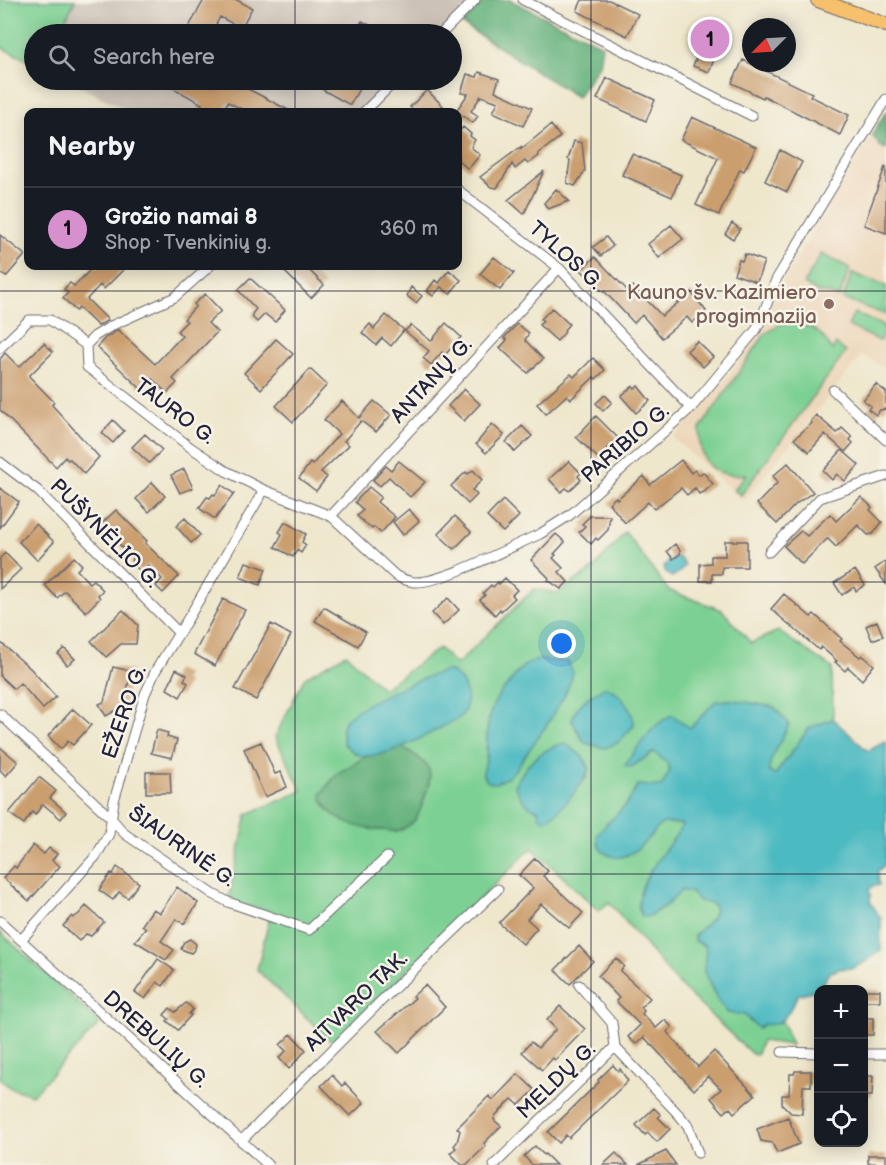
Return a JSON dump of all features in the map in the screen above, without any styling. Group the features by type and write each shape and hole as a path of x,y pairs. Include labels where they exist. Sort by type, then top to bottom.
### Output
{"main road":[{"path":"818,0 886,25"}],"street":[{"path":"451,24 475,0"},
{"path":"523,0 752,116"},
{"path":"368,108 386,90"},
{"name":"PARIBIO G.","path":"264,490 331,516 396,576 416,582 440,577 540,534 555,525 570,515 692,408 756,330 763,318 770,292 777,278 886,99"},
{"name":"TYLOS G.","path":"462,193 559,268 692,408"},
{"name":"ANTANŲ G.","path":"331,516 559,268"},
{"path":"0,348 29,320 50,320 86,345 95,336 113,325 175,297 205,270"},
{"name":"TAURO G.","path":"86,345 87,367 190,447 226,471 264,490"},
{"path":"833,390 886,440"},
{"name":"PUŠYNĖLIO G.","path":"0,462 38,490 179,633"},
{"path":"770,552 820,498 886,476"},
{"name":"EŽERO G.","path":"21,940 96,856 109,834 114,801 145,694 156,670 264,490"},
{"name":"ŠIAURINĖ G.","path":"0,714 111,818 125,834 228,902 309,930 387,857"},
{"name":"AITVARO TAK.","path":"241,1141 380,1002 498,890"},
{"name":"DREBULIŲ G.","path":"0,921 268,1165"},
{"name":"MELDŲ G.","path":"494,1165 615,1047 612,1023 579,985"},
{"path":"615,1047 680,1116 687,1126 698,1153"},
{"path":"783,1052 814,1053"},
{"path":"868,1054 886,1054"},
{"path":"504,1156 512,1165"}],"shaded area":[{"path":"75,0 475,0 451,24 64,24"},
{"path":"87,90 386,90 368,108 123,108"},
{"name":"Kauno šv. Kazimiero progimnazija","path":"886,112 886,369 862,355 744,501 673,438 731,373 764,322 780,286"}],"green space":[{"path":"0,0 75,0 64,24 24,24 24,58 0,47"},
{"path":"485,0 510,0 602,45 599,65 577,97 462,24"},
{"path":"886,112 886,149 880,146 872,135"},
{"path":"821,254 850,268 839,298 826,293 818,293 804,284"},
{"path":"852,273 886,286 886,315 843,299"},
{"path":"854,313 886,327 880,341 848,326"},
{"path":"780,324 811,328 822,336 832,350 836,344 846,352 741,495 734,490 746,474 724,474 709,466 702,451 700,429 765,334"},
{"path":"625,532 668,590 722,610 751,643 778,631 832,668 833,719 809,728 775,775 768,772 770,762 789,724 774,707 733,700 716,701 690,729 672,715 631,767 654,752 668,763 670,771 661,787 638,785 624,810 606,824 635,851 661,824 681,824 676,836 647,876 639,899 639,911 651,915 668,904 682,890 692,893 699,901 713,904 715,910 712,918 694,936 694,940 706,948 706,977 718,1001 728,1013 745,1015 751,1023 761,1027 763,1024 782,1021 792,1045 762,1041 756,1055 752,1054 680,986 609,902 599,911 532,848 333,1043 257,970 271,912 228,902 247,814 302,791 275,737 305,677 346,654 383,689 439,648 456,665 534,589 558,593 594,568","holes":["539,660 568,662 571,680 563,698 531,746 491,783 483,775 487,730 492,708 522,667","605,687 610,689 625,702 634,725 619,742 605,748 585,743 575,727 585,701","458,718 399,747 406,749 427,767 429,783 422,805 403,829 396,831 369,829 326,787 338,773 367,756 356,754 344,744 342,727","557,745 571,749 587,762 587,777 553,815 536,809 515,786 527,766"]},
{"path":"399,747 417,757 426,765 430,773 425,798 414,821 398,831 355,826 337,817 324,804 321,794 338,773 367,756 382,754"},
{"path":"0,932 100,1023 32,1095 11,1088 0,1079"}],"water":[{"path":"675,557 680,558 685,565 672,577 666,573 664,567"},
{"path":"539,660 568,662 573,672 571,680 546,726 515,770 508,777 496,783 488,782 483,773 487,757 491,711 501,693 519,671 526,665"},
{"path":"448,671 460,679 466,692 466,706 459,718 409,744 382,754 359,755 344,744 342,727 344,722 362,707 424,678"},
{"path":"605,687 615,692 625,702 634,725 619,742 605,748 585,743 572,721 580,705"},
{"path":"733,700 774,707 789,724 770,762 769,772 775,775 809,728 833,719 868,751 886,741 886,864 878,871 879,885 871,887 869,891 870,901 881,919 881,950 853,968 839,969 829,973 821,985 814,985 814,990 798,995 781,1021 770,1025 763,1024 758,1028 745,1015 728,1013 718,1001 704,971 706,948 703,944 695,942 694,936 712,918 715,909 713,904 699,901 692,893 682,890 668,904 647,917 642,916 639,905 640,893 645,881 682,826 681,824 661,824 644,843 623,857 615,857 602,851 597,835 624,807 638,785 661,787 670,770 667,763 654,752 631,767 625,765 651,730 672,715 690,728 716,701"},
{"path":"565,743 582,756 589,767 571,797 557,812 545,820 540,818 538,810 530,807 524,801 515,786 535,758 548,749"}],"building":[{"path":"204,0 237,0 252,8 243,24 233,24 220,17 216,24 191,24"},
{"path":"582,0 609,0 638,14 627,36 577,11"},
{"path":"705,36 721,42 709,72 693,66"},
{"path":"742,62 742,72 768,72 812,93 810,96 849,115 840,135 764,96 763,98 732,83"},
{"path":"479,72 499,79 495,91 532,108 523,126 493,112 498,102 481,96 471,111 478,116 473,123 462,115 462,108 458,108 468,94 461,93 467,74 477,77"},
{"path":"607,78 655,100 646,121 597,99"},
{"path":"177,90 250,90 284,108 239,108 228,102 224,108 200,108 202,104"},
{"path":"323,90 358,90 350,105"},
{"path":"427,90 443,106 441,108 410,107"},
{"path":"692,117 756,147 744,171 740,169 719,215 696,205 718,158 681,140"},
{"path":"551,125 560,137 528,164 525,161 515,169 512,164 497,188 491,187 480,177 522,146 520,150"},
{"path":"462,128 471,134 470,136 475,140 471,147 480,155 468,169 462,164"},
{"path":"574,141 582,143 585,171 575,186 567,183 570,160 568,159"},
{"path":"780,150 802,162 787,192 765,181"},
{"path":"632,154 681,175 672,197 622,175"},
{"path":"886,167 886,233 864,225"},
{"path":"544,171 524,214 508,200"},
{"path":"556,189 569,201 548,209 544,203"},
{"path":"732,223 740,229 733,239 725,234"},
{"path":"671,225 683,239 659,258 648,244"},
{"path":"0,235 24,256 6,277 0,272"},
{"path":"606,237 613,246 601,256 593,247"},
{"path":"745,254 764,261 757,282 734,274 739,260 742,261"},
{"path":"494,257 514,273 500,290 480,274"},
{"path":"595,257 628,291 633,286 662,316 691,292 706,311 692,323 687,317 662,338 642,315 634,323 581,270"},
{"path":"90,270 123,270 104,289 100,285 87,299 108,320 98,326 79,308 76,311 63,298 68,293 64,289 70,283 74,286"},
{"path":"283,270 309,270 324,285 311,298"},
{"path":"449,270 461,280 450,294 441,287 433,296 427,291 435,280 439,283"},
{"path":"250,278 285,310 275,322 265,314 257,322 252,317 256,309 238,290"},
{"path":"411,287 422,296 416,303 407,296"},
{"path":"205,294 221,311 208,323 217,332 173,379 177,383 167,393 152,379 142,390 97,347 105,338 118,330 155,364 182,336 177,331 187,321 184,319 196,306 194,304"},
{"path":"552,308 569,324 557,341 539,325 543,321 541,319"},
{"path":"386,315 404,330 391,346 382,338 376,345 362,333 370,324 374,329"},
{"path":"446,323 461,337 445,355 442,352 431,365 423,358 429,351 405,331 411,325 431,341"},
{"path":"517,324 529,333 525,340 543,359 528,373 500,348 507,340 504,338"},
{"path":"276,339 293,354 261,389 244,373"},
{"path":"697,341 713,357 703,367 687,351"},
{"path":"44,343 53,352 29,376 54,402 52,405 99,457 84,474 70,459 65,457 56,467 0,410 0,359 5,353 19,367"},
{"path":"593,358 605,370 596,379 594,377 571,399 567,395 546,414 537,404 571,374 574,377"},
{"path":"310,369 327,385 293,422 276,406"},
{"path":"876,384 886,392 886,409 880,410 876,415 868,409 871,406 863,400"},
{"path":"633,386 635,388 638,386 650,401 636,413 621,396"},
{"path":"464,389 480,404 464,421 448,406"},
{"path":"605,395 612,402 603,411 596,403"},
{"path":"342,401 359,418 374,401 391,415 376,432 361,421 344,441 349,445 321,472 327,477 316,491 299,478 310,463 312,465 339,434 324,420"},
{"path":"816,415 837,433 842,428 852,437 850,440 853,443 845,452 825,434 809,452 794,439 812,423"},
{"path":"596,416 618,438 598,458 576,437"},
{"path":"113,420 124,431 113,443 102,433"},
{"path":"492,424 504,435 486,453 476,444"},
{"path":"522,426 532,436 515,452 506,442"},
{"path":"145,434 162,450 149,463 132,447"},
{"path":"842,450 859,465 845,481 837,474 832,480 823,471"},
{"path":"681,460 691,473 695,470 699,475 703,472 713,484 699,494 695,488 687,495 681,488 654,509 648,502 625,523 609,503 644,476 650,485"},
{"path":"399,461 425,482 410,497 389,477 380,486 373,480 386,466 391,470"},
{"path":"569,461 581,473 578,476 581,480 569,491 566,488 561,492 549,479"},
{"path":"788,463 813,492 796,504 777,524 757,504 778,482 773,476"},
{"path":"184,469 193,488 180,493 171,475"},
{"path":"473,470 482,480 472,490 477,495 468,504 451,486 466,472 468,474"},
{"path":"152,482 165,496 149,512 136,499"},
{"path":"222,485 234,494 215,519 199,508 207,497 215,495"},
{"path":"369,487 381,497 377,502 395,517 381,533 374,527 372,529 357,516 363,510 355,502"},
{"path":"0,488 19,502 0,528"},
{"path":"861,497 872,507 870,510 882,522 873,534 868,535 858,525 836,547 828,539 826,540 802,564 784,546 801,531 807,536 830,514 836,521"},
{"path":"503,500 519,516 503,532 487,517"},
{"path":"409,509 419,521 403,535 393,522"},
{"path":"116,510 147,541 145,543 179,576 163,593 156,586 162,579 148,565 141,572 131,562 134,559 100,525"},
{"path":"455,516 471,532 454,549 438,534"},
{"path":"590,516 610,516 608,530 591,544 579,532 585,526 582,524"},
{"path":"185,518 200,535 191,543 176,526"},
{"path":"285,522 306,534 302,542 306,545 301,553 297,550 293,557 275,547 282,534 279,532"},
{"path":"36,524 54,542 37,560 19,542"},
{"path":"556,534 565,542 553,558 563,568 559,572 568,582 561,589 548,580 549,578 531,560"},
{"path":"725,541 747,541 747,567 722,567 722,574 712,574 712,581 700,581 700,564 711,563 711,556 725,556"},
{"path":"675,544 680,554 673,559 667,551"},
{"path":"5,553 21,569 0,589 0,558"},
{"path":"74,557 82,565 77,570 89,583 93,580 103,590 98,595 100,598 86,612 65,591 57,598 45,585"},
{"path":"886,561 886,584 875,569"},
{"path":"246,562 266,569 260,585 240,577"},
{"path":"855,570 865,585 856,591 854,587 842,595 834,583"},
{"path":"505,578 517,590 512,595 515,598 495,615 480,600 491,585 493,587 498,582 499,584"},
{"path":"784,594 811,617 814,614 842,639 840,641 874,665 862,680 848,667 845,671 821,647 819,650 771,609"},
{"path":"448,598 459,610 443,625 432,613"},
{"path":"223,599 245,610 215,666 194,654"},
{"path":"324,607 366,632 358,646 315,621"},
{"path":"123,610 138,625 136,644 121,644 106,657 91,641"},
{"path":"877,621 883,636 872,640 866,626"},
{"path":"271,624 291,635 256,700 235,689"},
{"path":"0,642 31,669 56,697 43,709 20,683 14,689 0,676"},
{"path":"64,648 75,659 67,665 58,654"},
{"path":"113,667 131,671 124,706 106,716 99,704 104,702"},
{"path":"176,669 187,675 184,680 188,683 180,697 167,689"},
{"path":"73,709 91,725 73,745 68,741 61,749 48,736"},
{"path":"157,730 168,733 167,737 177,740 172,758 151,753"},
{"path":"261,742 275,774 281,772 287,787 265,797 244,749"},
{"path":"0,747 18,762 6,776 0,770"},
{"path":"146,772 170,772 171,793 146,793"},
{"path":"39,777 56,791 50,798 66,812 61,819 42,805 35,815 32,812 24,824 9,813"},
{"path":"33,845 44,854 49,848 57,854 52,860 60,866 29,901 3,878 14,866 16,868"},
{"path":"535,858 548,871 543,876 583,913 569,928 541,904 527,919 537,928 523,944 499,923 533,888 519,875"},
{"path":"117,867 139,883 128,898 119,892 113,900 99,890"},
{"path":"177,887 198,903 184,924 176,919 161,941 174,950 166,960 135,941 146,928 142,925 153,909 160,913"},
{"path":"86,906 104,922 91,936 86,934 79,941 63,926"},
{"path":"190,939 196,944 191,953 181,949 184,942"},
{"path":"579,946 593,961 570,984 555,970"},
{"path":"616,958 624,966 620,971 650,998 641,1007 644,1011 642,1014 656,1028 665,1020 672,1027 667,1032 698,1067 714,1051 755,1095 734,1113 730,1108 724,1113 711,1098 721,1089 708,1076 694,1090 644,1037 636,1044 628,1037 640,1025 616,1001 619,998 598,976"},
{"path":"158,959 174,970 163,986 157,982 145,999 135,992"},
{"path":"425,985 445,1007 399,1053 377,1031 415,998 413,996"},
{"path":"868,990 880,990 880,1001 868,1001"},
{"path":"186,1003 193,1009 189,1014 191,1015 178,1030 167,1021 169,1019 164,1015 170,1008 175,1012"},
{"path":"560,1006 585,1029 542,1070 522,1052 531,1042 538,1048 556,1029 547,1020"},
{"path":"868,1018 873,1018 873,1035 868,1035"},
{"path":"291,1034 306,1050 289,1069 279,1058 286,1051 280,1045"},
{"path":"613,1065 618,1071 620,1069 628,1081 569,1138 566,1135 559,1143 548,1132"},
{"path":"795,1071 811,1071 811,1086 803,1086 802,1114 791,1113 782,1104 782,1095 789,1095 790,1074 794,1074"},
{"path":"518,1074 535,1090 519,1105 512,1099 495,1116 494,1120 501,1126 484,1143 486,1146 466,1165 462,1165 450,1153 456,1148 454,1146 460,1131 457,1128 489,1096 493,1100"},
{"path":"332,1075 342,1086 345,1083 364,1103 350,1116 321,1086"},
{"path":"868,1076 873,1076 872,1096 868,1096"},
{"path":"654,1108 661,1115 658,1117 670,1129 657,1142 648,1133 645,1135 636,1125"},
{"path":"788,1117 799,1144 777,1153 772,1143 761,1141 757,1129"},
{"path":"535,1146 556,1165 532,1165 524,1156"},
{"path":"666,1151 676,1165 638,1165"},
{"path":"616,1153 628,1165 603,1165"},
{"path":"868,1155 886,1155 886,1164 868,1163"}],"place":[{"name":"Grožio namai 8","path":"710,39"},
{"name":"Kauno šv. Kazimiero progimnazija","path":"829,304"}]}
